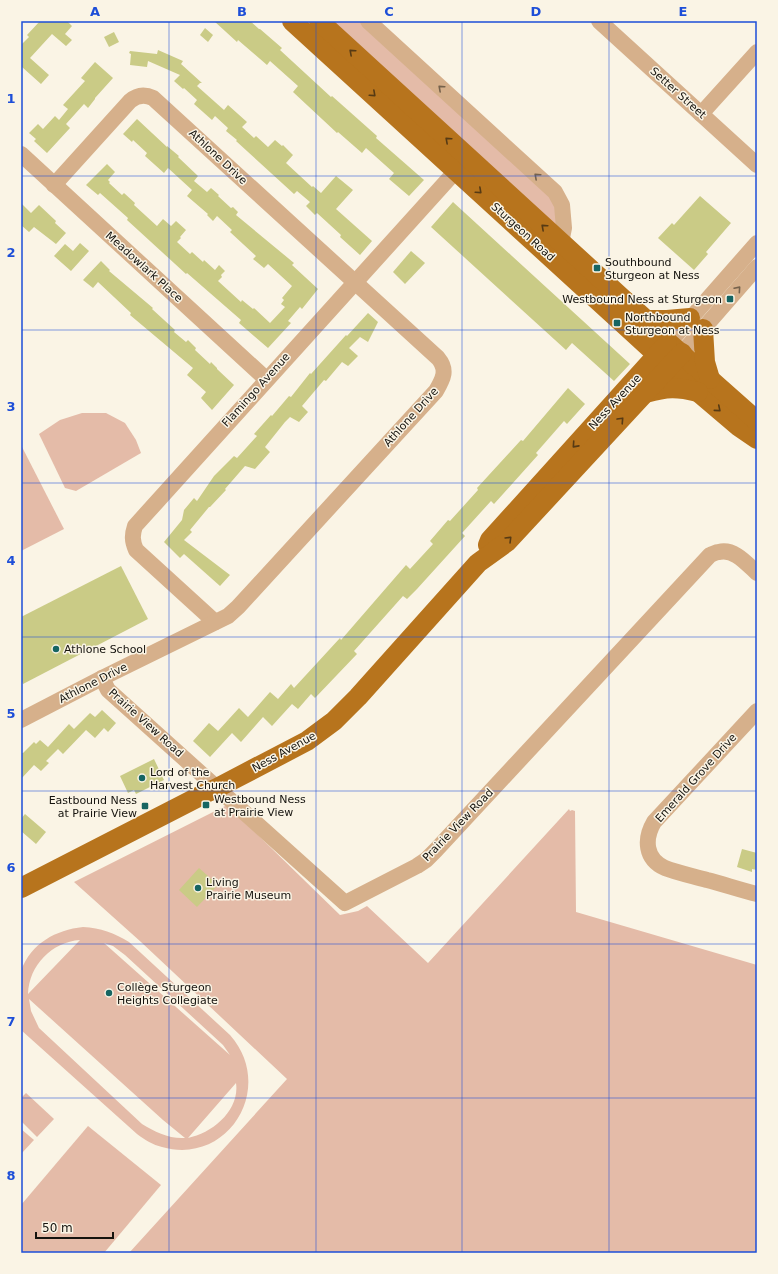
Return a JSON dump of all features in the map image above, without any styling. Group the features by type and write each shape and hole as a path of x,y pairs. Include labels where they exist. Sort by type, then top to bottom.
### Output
{"main road":[{"name":"Sturgeon Road","path":"292,21 462,164 561,243 646,320 670,354"},
{"name":"Sturgeon Road","path":"319,21 462,164 704,385 738,426 757,439"},
{"path":"646,320 668,320 696,324 705,362 704,385 670,388 646,393"},
{"name":"Ness Avenue","path":"21,888 301,745 334,721 478,563 507,542 646,393 670,354"},
{"name":"Ness Avenue","path":"478,563 490,540 670,354"},
{"name":"Sturgeon Road","path":"704,385 757,421"}],"street":[{"name":"Sturgeon Road","path":"368,21 554,192 562,205 564,228 561,243"},
{"name":"Setter Street","path":"610,25 701,114 757,165"},
{"path":"701,114 757,52"},
{"name":"Athlone Drive","path":"21,720 228,616 238,608 430,396 443,380 444,372 442,363 438,358 157,101 149,96 137,96 130,101 54,185"},
{"name":"Meadowlark Place","path":"21,154 266,379"},
{"name":"Flamingo Avenue","path":"215,622 136,550 132,536 135,526 266,379 462,164"},
{"name":"Ness Avenue","path":"670,354 696,324 757,243"},
{"name":"Ness Avenue","path":"696,324 757,267"},
{"name":"Prairie View Road","path":"102,678 108,690 345,903 426,860 710,555 720,551 730,553 741,558 757,573"},
{"name":"Emerald Grove Drive","path":"757,710 654,822 650,829 647,842 648,850 652,857 665,868 757,894"}],"shaded area":[{"path":"292,21 368,21 555,192 561,243"},
{"path":"82,413 106,413 125,423 136,440 141,453 76,491 65,488 39,434 60,420"},
{"path":"21,445 64,529 21,551"},
{"name":"Living Prairie Museum","path":"227,805 340,915 358,911 367,906 428,963 569,809 570,811 575,811 576,912 757,965 757,1253 129,1253 287,1079 141,942 74,882"},
{"path":"83,927 102,930 129,942 230,1035 243,1056 248,1077 246,1098 238,1118 225,1134 207,1145 186,1150 162,1147 152,1144 137,1134 21,1030 21,971 25,961 38,946 46,940 63,931","holes":["80,940 28,994 29,983 44,957 60,945","104,943 113,946 125,955 223,1045 230,1055","29,999 185,1138 162,1134 142,1124 39,1028 31,1011","236,1083 234,1102 223,1119 207,1131 188,1138"]},
{"path":"26,1093 54,1119 37,1137 21,1121 21,1098"},
{"path":"88,1126 161,1185 104,1253 21,1252 21,1205"},
{"path":"21,1129 34,1140 21,1154"}],"building":[{"path":"40,21 67,21 72,26 65,34 72,40 66,46 52,34 30,58 49,75 41,84 22,67 21,68 21,45 29,37 27,35"},
{"path":"214,21 250,21 282,48 280,50 424,180 409,196 389,179 394,173 366,148 362,153 338,132 337,133 293,92 298,86 270,61 267,65 238,40 237,42"},
{"path":"205,28 213,35 208,42 200,35"},
{"path":"114,32 119,42 109,47 104,37"},
{"path":"158,50 183,61 181,64 202,83 197,86 224,110 228,105 247,122 242,127 254,138 256,136 268,147 275,140 282,146 283,145 293,155 286,163 312,187 313,186 321,193 336,176 353,190 336,209 372,241 360,255 317,213 315,215 306,206 310,202 297,191 294,194 236,141 237,140 226,131 228,128 215,116 212,120 194,104 197,100 174,81 180,75 148,61 147,67 130,65 130,51 157,54"},
{"path":"95,62 113,78 88,108 84,104 66,124 70,128 47,153 34,141 36,139 29,133 38,124 43,129 55,116 59,120 68,109 63,105 85,81 81,78"},
{"path":"137,119 179,156 178,157 198,176 194,181 207,192 211,188 231,208 233,207 238,212 236,215 294,263 292,265 318,289 302,309 300,307 288,321 291,323 268,348 239,323 241,320 187,273 186,274 127,220 128,218 100,193 98,195 86,185 107,164 115,172 108,180 110,182 109,183 122,195 124,193 135,203 134,205 157,226 163,219 171,226 176,221 186,230 177,242 190,254 192,252 215,270 219,265 225,271 218,281 241,302 242,300 253,309 254,308 270,323 285,307 281,304 284,300 282,298 292,286 268,264 264,268 253,259 256,256 230,232 232,230 217,216 213,221 207,215 208,214 187,196 192,190 168,168 164,173 145,156 147,153 133,140 132,142 123,134"},
{"path":"700,196 731,223 706,252 708,254 694,270 658,238 672,223 674,225"},
{"path":"453,202 630,364 614,381 572,343 566,350 431,227"},
{"path":"21,203 31,213 39,205 66,233 56,244 34,227 29,232 21,225"},
{"path":"80,243 89,251 71,271 54,256 65,244 73,251"},
{"path":"411,251 425,263 405,284 393,272"},
{"path":"101,261 110,270 109,271 153,308 152,309 175,330 174,332 186,342 188,340 196,348 195,350 210,364 211,362 234,385 212,410 201,398 206,392 187,375 193,368 130,315 131,313 98,282 93,288 83,280"},
{"path":"368,313 378,322 368,342 360,337 349,348 358,356 348,366 342,362 326,381 324,380 302,406 308,412 299,422 290,417 285,422 265,447 270,452 255,469 245,466 225,489 226,490 209,507 190,530 192,532 184,540 230,575 220,586 184,554 180,558 164,542 182,520 184,510 194,498 197,501 214,476 234,456 237,458 257,436 254,434 271,415 272,416 289,396 291,397 310,373 311,374"},
{"path":"568,388 585,404 567,424 564,421 536,453 538,455 494,504 491,501 462,533 465,536 417,589 407,599 403,596 354,651 357,654 315,698 311,694 298,709 292,704 272,726 263,717 241,742 232,733 210,757 193,741 209,723 218,731 239,708 248,717 270,692 278,699 291,684 294,688 340,638 341,640 406,565 410,569 433,544 430,541 448,520 450,521 478,490 477,488 521,440 523,441"},
{"name":"Athlone School","path":"121,566 148,619 23,684 21,679 21,617"},
{"path":"102,710 116,723 108,732 104,728 95,738 86,730 63,754 58,749 46,761 49,763 41,771 34,765 21,779 21,753 23,753 34,742 36,744 40,740 48,747 69,724 74,729 90,713 95,717"},
{"name":"Lord of the Harvest Church","path":"154,759 164,780 136,794 134,790 128,793 120,776"},
{"path":"25,814 46,832 36,844 21,831 21,819"},
{"path":"742,849 757,853 757,870 752,869 752,872 737,867"},
{"name":"Living Prairie Museum","path":"199,868 218,885 197,907 179,890"}],"place":[{"name":"Southbound Sturgeon at Ness","path":"597,268"},
{"name":"Westbound Ness at Sturgeon","path":"730,299"},
{"name":"Northbound Sturgeon at Ness","path":"617,323"},
{"name":"Athlone School","path":"56,649"},
{"name":"Lord of the Harvest Church","path":"142,778"},
{"name":"Westbound Ness at Prairie View","path":"206,805"},
{"name":"Eastbound Ness at Prairie View","path":"145,806"},
{"name":"Living Prairie Museum","path":"198,888"},
{"name":"Collège Sturgeon Heights Collegiate","path":"109,993"}]}
